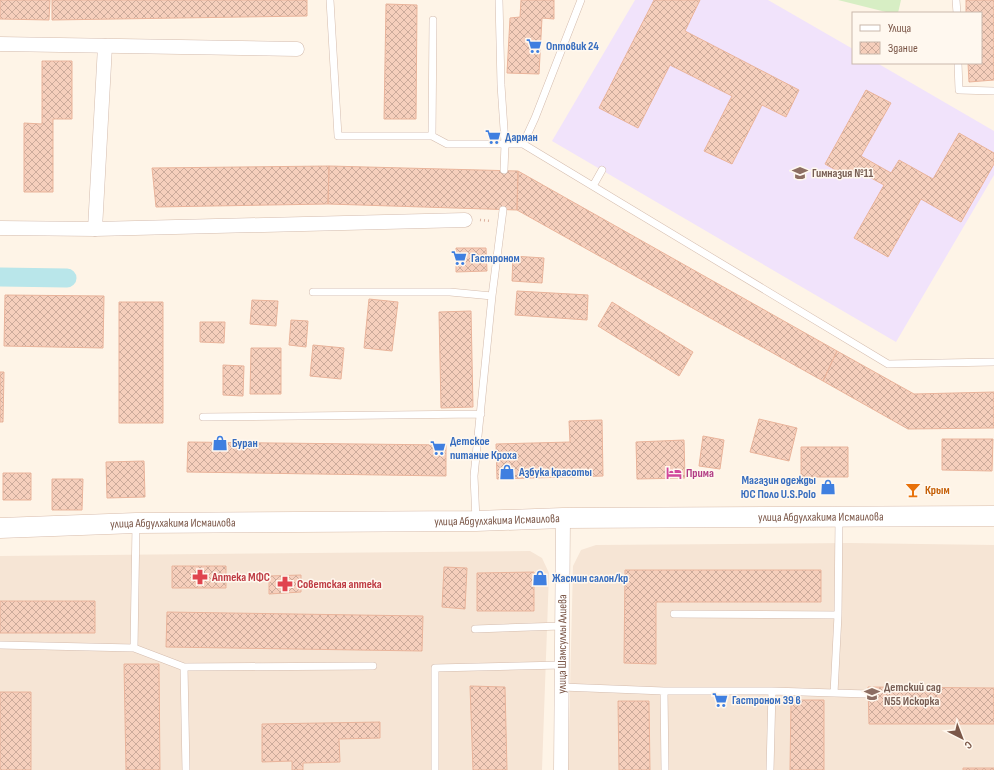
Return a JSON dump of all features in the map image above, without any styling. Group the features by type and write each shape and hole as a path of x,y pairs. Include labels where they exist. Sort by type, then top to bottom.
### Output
{"main road":[{"name":"улица Абдулхакима Исмаилова","path":"0,528 136,523 476,521 564,518 994,516"}],"street":[{"path":"0,44 297,49"},
{"path":"96,229 105,46"},
{"path":"0,228 96,229 465,220"},
{"name":"улица Шамсуллы Алиева","path":"561,770 564,518"}],"lane":[{"path":"330,0 338,136 432,136 447,144 523,144 888,364 994,362"},
{"path":"499,0 501,85 505,144 504,170"},
{"path":"523,144 535,118 581,0"},
{"path":"956,0 957,12"},
{"path":"432,136 433,20"},
{"path":"958,64 959,90 994,91"},
{"path":"592,186 602,170"},
{"path":"476,521 474,476 492,296 503,221 503,210"},
{"path":"313,292 450,292 492,296"},
{"path":"203,417 481,414"},
{"path":"834,693 838,615 839,517"},
{"path":"134,648 136,523"},
{"path":"674,614 838,615"},
{"path":"475,629 562,626"},
{"path":"0,645 134,648 184,667 373,666"},
{"path":"435,770 434,668 562,665"},
{"path":"184,667 186,770"},
{"path":"562,687 664,691 772,691 868,694"},
{"path":"664,691 666,770"},
{"path":"770,770 772,691"}],"path":[{"path":"465,220 503,221"}],"shaded area":[{"name":"Гимназия №11","path":"635,0 768,0 852,48 852,64 879,64 994,131 994,175 896,342 552,141"},
{"path":"849,543 994,545 994,770 568,770 573,566 581,550 596,545"},
{"path":"530,551 542,558 549,573 542,770 0,770 0,556"}],"green space":[{"path":"838,0 901,0 898,12 886,12"}],"building":[{"path":"0,0 50,0 49,20 0,19"},
{"path":"52,0 307,0 307,16 52,20"},
{"path":"521,0 554,0 554,19 542,18 539,74 507,73 510,18 520,17"},
{"path":"654,0 700,0 685,31 799,90 786,117 762,105 732,164 704,151 732,96 670,65 638,128 599,108"},
{"path":"966,0 994,0 994,80 969,82 968,64 982,64 982,12 966,12"},
{"path":"386,4 417,5 416,119 384,119"},
{"path":"42,61 72,61 72,119 53,119 53,192 24,192 24,123 42,124"},
{"path":"866,90 891,103 861,156 891,173 899,160 933,179 959,133 994,153 994,164 961,222 921,199 888,257 854,238 884,185 855,169 850,178 825,164"},
{"path":"329,166 518,171 517,210 328,204"},
{"path":"329,166 328,204 156,207 152,168"},
{"path":"518,171 837,351 823,381 517,210"},
{"path":"456,248 486,248 487,271 456,272"},
{"path":"513,256 544,258 542,283 512,281"},
{"path":"517,291 588,295 587,320 515,315"},
{"path":"5,295 104,296 103,348 4,346"},
{"path":"369,299 398,302 392,351 364,348"},
{"path":"252,300 278,301 276,326 250,324"},
{"path":"119,302 163,302 163,423 119,423"},
{"path":"612,302 693,352 679,376 598,326"},
{"path":"471,311 473,407 441,408 439,312"},
{"path":"291,320 308,321 306,347 289,345"},
{"path":"200,322 225,322 224,343 200,342"},
{"path":"313,345 344,348 341,379 310,376"},
{"path":"251,348 281,348 281,394 250,394"},
{"path":"837,351 914,394 994,392 994,428 908,429 823,381"},
{"path":"223,365 244,366 243,396 223,395"},
{"path":"0,372 4,372 3,422 0,422"},
{"path":"759,419 797,428 789,461 750,452"},
{"path":"602,420 603,476 497,479 496,444 570,442 569,421"},
{"path":"703,436 724,440 720,469 699,466"},
{"path":"942,439 993,439 992,471 942,470"},
{"path":"684,440 685,478 637,479 636,442"},
{"path":"188,442 446,445 446,476 187,472"},
{"path":"801,447 848,447 848,477 801,477"},
{"path":"144,461 145,497 107,498 106,462"},
{"path":"3,473 31,473 31,500 3,500"},
{"path":"52,479 83,479 82,510 52,510"},
{"path":"172,566 226,566 226,588 172,588"},
{"path":"444,567 467,568 465,609 442,607"},
{"path":"625,570 821,570 821,602 656,602 656,664 624,663"},
{"path":"534,572 534,611 477,611 477,573"},
{"name":"Советская аптека","path":"301,575 301,592 269,594 269,576"},
{"path":"0,601 95,601 95,633 0,633"},
{"path":"167,612 423,616 422,651 166,647"},
{"path":"124,664 159,664 160,770 126,770"},
{"path":"470,686 505,687 507,770 473,770"},
{"path":"868,687 994,688 994,724 869,724"},
{"path":"0,692 31,692 31,770 0,770"},
{"path":"791,700 824,700 824,770 790,770"},
{"path":"618,701 649,701 650,770 619,770"},
{"path":"380,722 380,738 339,739 340,762 303,763 303,770 292,770 292,761 262,762 262,724"},
{"path":"963,768 994,768 994,770 963,770"}],"waterway":[{"path":"0,277 67,278"}],"place":[{"name":"Оптовик 24","path":"534,46"},
{"name":"Дарман","path":"493,137"},
{"name":"Гимназия №11","path":"800,173"},
{"name":"Гастроном","path":"459,258"},
{"name":"Буран","path":"220,443"},
{"name":"Детское питание Кроха","path":"438,448"},
{"name":"Азбука красоты","path":"507,472"},
{"name":"Прима","path":"674,473"},
{"name":"Магазин одежды ЮС Поло U.S.Polo","path":"828,487"},
{"name":"Крым","path":"913,490"},
{"name":"Аптека МФС","path":"200,577"},
{"name":"Жасмин салон/кр","path":"540,578"},
{"name":"Советская аптека","path":"285,584"},
{"name":"Детский сад N55 Искорка","path":"872,694"},
{"name":"Гастроном 39 в","path":"720,700"}]}
